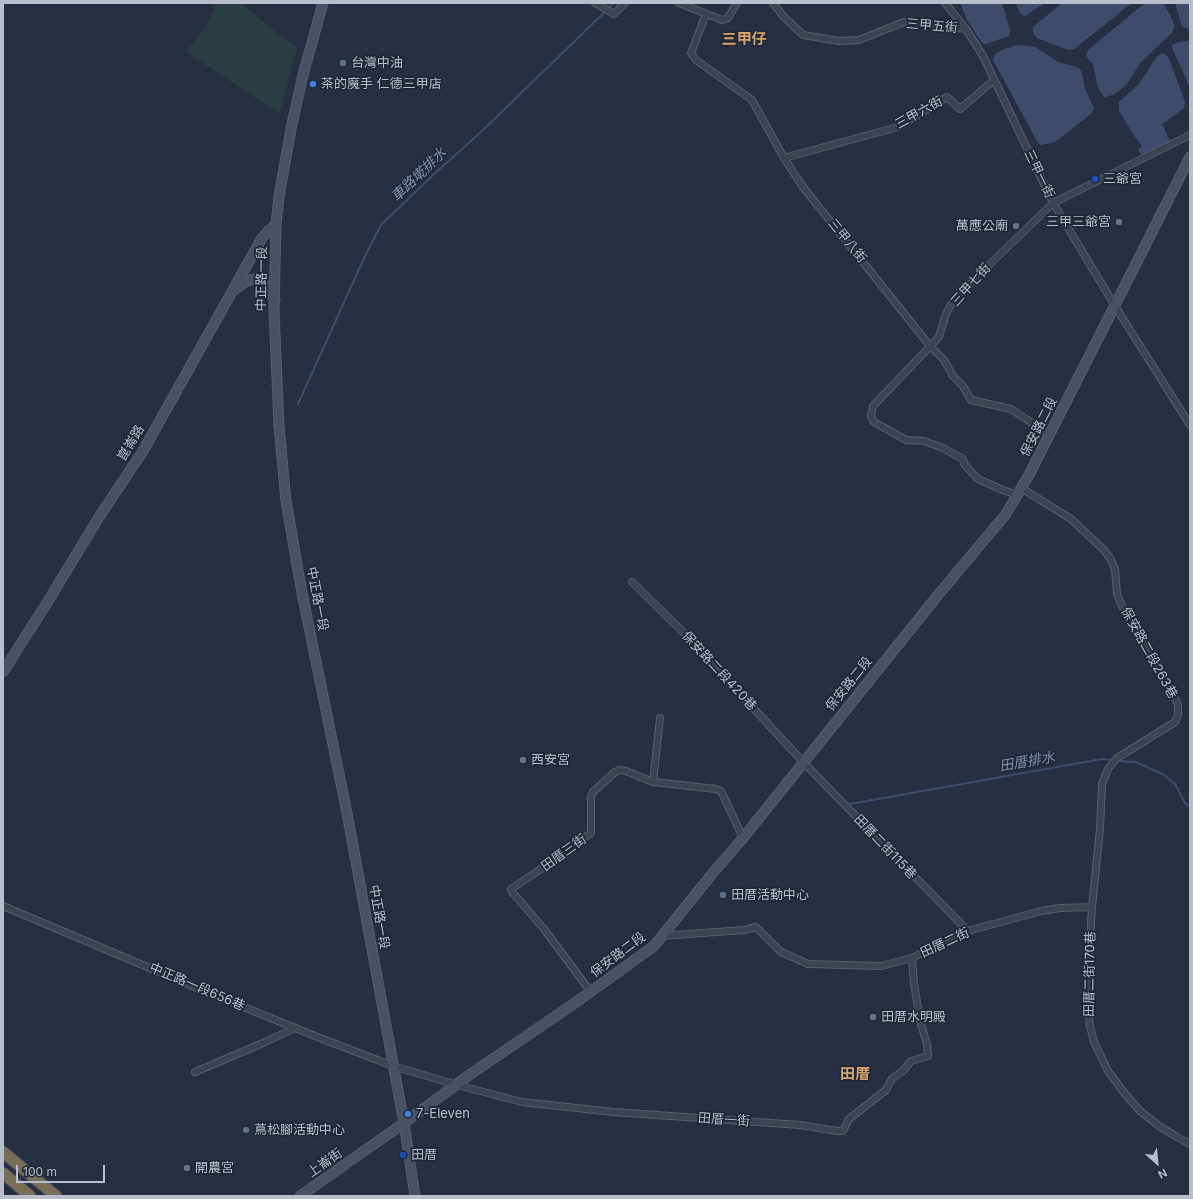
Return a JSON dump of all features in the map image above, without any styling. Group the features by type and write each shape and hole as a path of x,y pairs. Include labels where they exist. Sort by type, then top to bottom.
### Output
{"highway":[{"path":"3,1152 56,1196"},
{"path":"3,1173 30,1196"}],"street":[{"name":"中正路一段","path":"323,3 303,75 292,124 279,196 276,225 275,300 279,426 286,501 404,1123 415,1196"},
{"path":"599,4 614,14 625,3"},
{"path":"679,3 722,20 728,18 737,3"},
{"name":"三甲五街","path":"773,3 783,16 803,35 839,41 859,40 904,22 966,29"},
{"name":"三甲一街","path":"944,3 966,29 983,56 1053,203 1115,306 1190,425"},
{"name":"三甲八街","path":"706,14 691,52 696,60 752,100 784,158 803,186 930,346 944,360 953,376 963,386 971,400 1011,409 1050,435"},
{"name":"三甲六街","path":"784,158 898,128 947,97 960,109 994,80"},
{"name":"三甲七街","path":"1020,492 1003,490 978,479 964,464 962,459 943,448 924,441 906,440 874,422 871,416 873,406 939,337 946,314 954,299 1053,203 1190,135"},
{"name":"保安路二段","path":"404,1123 472,1073 654,946 743,838 938,595 1006,514 1020,492 1050,435 1190,157"},
{"name":"崑崙路","path":"3,672 101,514 143,450 262,238 276,225"},
{"path":"231,293 246,281 256,279 264,284 275,300"},
{"name":"保安路二段263巷","path":"1020,492 1071,519 1104,550 1110,558 1114,569 1117,594 1127,618 1157,662 1178,705 1178,715 1174,722 1116,760 1108,769 1102,784 1100,829 1092,906"},
{"name":"保安路二段420巷","path":"632,582 684,633 803,762"},
{"path":"653,782 660,718"},
{"name":"田厝二街115巷","path":"803,762 968,931"},
{"name":"田厝三街","path":"590,991 544,930 512,893 511,889 592,833 591,796 615,772 620,770 626,771 653,782 716,789 720,791 743,838"},
{"name":"中正路一段656巷","path":"3,906 204,991 393,1066"},
{"name":"田厝二街","path":"661,936 744,930 756,927 781,952 808,964 881,966 912,958 968,931 1041,911 1092,906"},
{"name":"田厝二街170巷","path":"1092,906 1088,971 1088,1010 1094,1042 1108,1071 1140,1111 1159,1126 1190,1144"},
{"name":"田厝一街","path":"393,1066 522,1102 613,1112 800,1125 843,1132 849,1119 886,1090 892,1079 904,1070 910,1061 928,1056 927,1044 920,1021 912,958"},
{"path":"195,1072 295,1028"},
{"name":"上崙街","path":"300,1196 404,1123"}],"green space":[{"path":"216,3 240,3 297,48 280,114 186,52 209,22"}],"water":[{"path":"960,3 1002,3 1010,30 1009,36 986,44 982,43 967,20"},
{"path":"1016,3 1045,3 1025,16 1021,14"},
{"path":"1062,3 1132,3 1074,49 1068,50 1037,38 1033,33 1033,27"},
{"path":"1145,3 1164,4 1173,20 1174,28 1172,33 1141,62 1126,85 1113,95 1104,97 1098,88 1093,64 1086,55 1088,50"},
{"path":"1175,3 1190,3 1190,29 1182,27"},
{"path":"1190,41 1190,88 1172,45 1178,42"},
{"path":"1017,45 1036,47 1058,62 1080,69 1082,73 1085,89 1094,108 1092,113 1055,142 1041,145 1038,143 993,60 995,54"},
{"path":"1161,53 1165,54 1169,58 1185,102 1184,108 1162,124 1170,141 1143,157 1138,150 1142,146 1119,111 1119,102 1139,84 1155,59"}],"waterway":[{"name":"車路墘排水","path":"298,404 365,256 381,225 482,131 614,3"},
{"name":"田厝排水","path":"850,804 1102,759 1113,760"},
{"name":"田厝排水","path":"1117,761 1136,762 1164,775 1175,784 1185,803 1190,807"}],"place":[{"name":"台灣中油","path":"343,63"},
{"name":"茶的魔手 仁德三甲店","path":"313,84"},
{"name":"三爺宮","path":"1095,179"},
{"name":"三甲三爺宮","path":"1119,222"},
{"name":"萬應公廟","path":"1016,226"},
{"name":"西安宮","path":"523,760"},
{"name":"田厝活動中心","path":"723,895"},
{"name":"田厝水明殿","path":"873,1017"},
{"name":"7-Eleven","path":"408,1114"},
{"name":"蔦松腳活動中心","path":"246,1130"},
{"name":"田厝","path":"403,1155"},
{"name":"開農宮","path":"187,1168"}],"district":[{"name":"三甲仔","path":"744,39"},
{"name":"田厝","path":"855,1074"}]}
